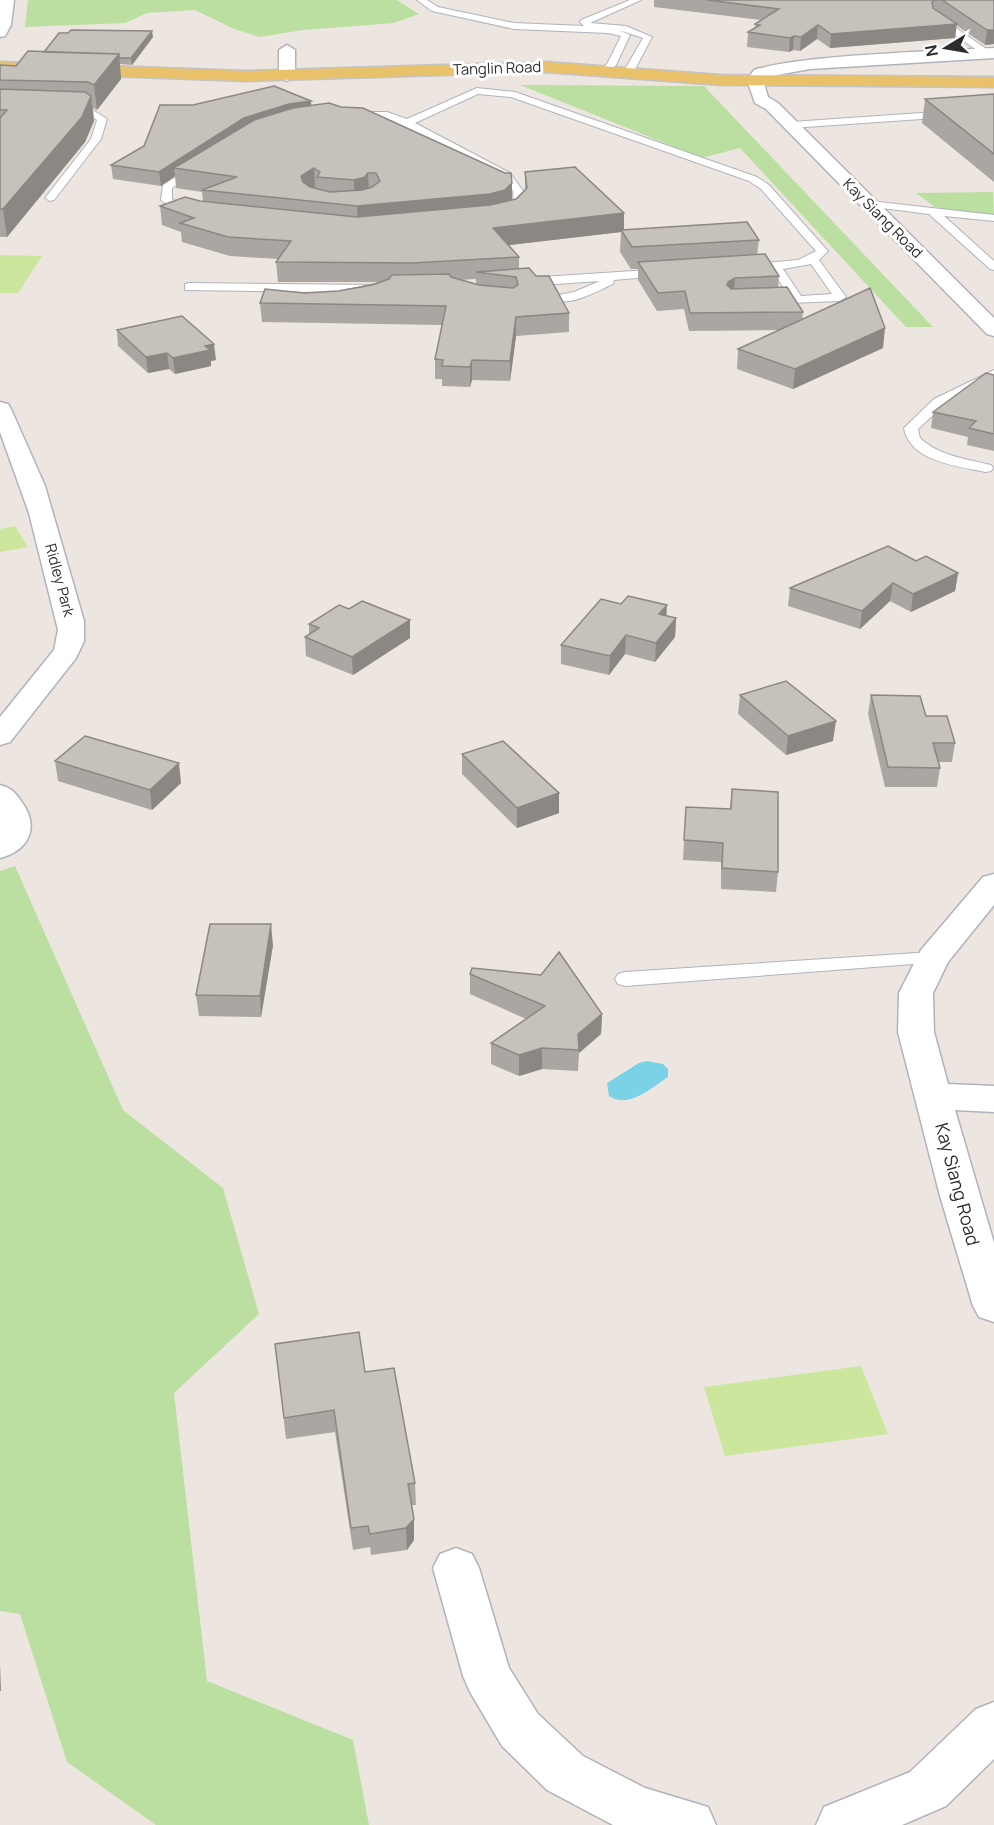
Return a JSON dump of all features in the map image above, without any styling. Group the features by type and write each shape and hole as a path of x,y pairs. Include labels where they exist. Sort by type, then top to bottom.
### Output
{"main road":[{"name":"Tanglin Road","path":"0,65 162,74 287,74 468,67 608,68 767,86"},
{"name":"Tanglin Road","path":"630,70 767,86 994,76"},
{"path":"767,86 833,82 994,82"}],"street":[{"path":"1,28 7,0"},
{"path":"287,50 287,74"},
{"path":"767,86 822,63 991,53"},
{"name":"Kay Siang Road","path":"767,86 791,125 991,324"},
{"name":"Ridley Park","path":"0,409 16,438 43,521 71,621 72,634 71,644 66,652 0,736"},
{"path":"0,794 15,813 17,827 9,841 0,848"},
{"name":"Kay Siang Road","path":"994,884 933,958 916,993 916,1032 935,1096 959,1196 994,1306"},
{"name":"Kay Siang Road","path":"935,1096 994,1099"},
{"path":"456,1568 487,1676 520,1730 565,1773 636,1810 690,1825"},
{"path":"842,1825 928,1789 994,1725"}],"lane":[{"path":"630,70 648,37 638,31 588,25 584,22 637,0"},
{"path":"425,1 435,9 514,26 608,30 626,35 608,68"},
{"path":"599,16 608,8 607,3"},
{"path":"936,18 991,53"},
{"path":"468,67 477,91"},
{"path":"407,123 477,91 512,94 760,183 822,251 820,255 795,264 740,268"},
{"path":"50,198 96,139 102,119 91,112 51,110"},
{"path":"853,110 921,117"},
{"path":"791,125 994,111"},
{"path":"387,115 407,123 506,176 518,191 520,205 510,214 478,220 358,231 310,228 202,215 179,208 166,200 166,187 250,135 293,121 337,116 387,115"},
{"path":"870,204 994,218"},
{"path":"931,210 994,267"},
{"path":"310,228 323,214"},
{"path":"757,301 840,297 813,258"},
{"path":"775,266 798,300"},
{"path":"508,283 681,272"},
{"path":"562,298 577,295 623,275"},
{"path":"189,287 385,291 358,303"},
{"path":"253,287 258,300"},
{"path":"986,468 928,450 914,440 911,428 939,402 994,374"},
{"path":"625,979 933,958"}],"green space":[{"path":"28,0 397,0 419,14 394,23 303,30 260,37 234,29 195,10 147,13 125,23 25,27"},
{"path":"520,85 704,86 933,327 906,327 740,148 702,158"},
{"path":"993,192 994,216 940,211 916,193"},
{"path":"0,255 42,256 18,293 0,293"},
{"path":"15,526 28,547 0,552 0,529"},
{"path":"15,866 123,1110 223,1188 259,1314 174,1393 207,1681 353,1740 369,1825 156,1825 67,1762 20,1614 0,1611 0,871"},
{"path":"861,1366 888,1434 725,1456 704,1387"}],"water":[{"path":"647,1061 663,1064 668,1069 668,1077 632,1099 624,1100 609,1096 607,1083 639,1063"}],"building":[{"path":"707,0 935,0 932,2 933,8 957,24 831,34 818,25 801,37 790,38 748,32 760,25 755,24 779,9"},
{"path":"942,0 994,0 994,30 987,30"},
{"path":"71,30 152,31 131,58 119,58 119,54 44,52 59,33 68,33"},
{"path":"28,51 119,54 94,85 88,82 0,80 0,65 16,66"},
{"path":"274,86 311,101 289,104 244,118 159,172 111,165 144,146 160,105 193,105"},
{"path":"0,89 85,92 91,96 82,117 3,209 0,209 0,118 7,110 0,110"},
{"path":"994,94 994,154 925,99"},
{"path":"329,103 341,107 363,108 505,173 511,173 512,183 505,190 490,194 357,206 202,190 237,177 174,168 254,120 293,108","holes":["314,168 320,172 317,177 354,180 365,177 368,173 376,173 380,181 362,190 330,192 310,187 303,182 301,176"]},
{"path":"575,167 624,213 493,228 519,257 412,263 276,262 291,241 228,237 180,223 194,218 160,206 185,197 200,201 357,217 490,205 516,199 527,188 525,172"},
{"path":"747,222 759,240 632,247 621,230"},
{"path":"765,254 779,276 735,278 727,285 731,289 787,287 803,312 690,313 685,291 658,293 638,262"},
{"path":"529,268 536,276 549,276 569,313 516,317 510,361 472,360 470,367 442,366 443,360 435,359 446,306 260,303 265,289 304,293 338,291 372,285 389,279 392,275 449,274 451,277 479,285 513,288 518,285 516,277 476,272"},
{"path":"870,288 885,328 795,369 738,349"},
{"path":"182,316 214,344 205,346 210,350 173,358 167,353 146,357 117,330"},
{"path":"986,373 994,375 994,434 969,428 976,421 933,412"},
{"path":"888,546 916,561 926,556 958,573 913,594 893,583 862,611 790,588"},
{"path":"628,596 667,605 659,614 676,618 656,643 626,635 610,656 561,645 601,599 621,604"},
{"path":"362,601 410,620 352,657 305,637 319,628 309,624 339,605 349,609"},
{"path":"786,681 836,721 788,736 740,695"},
{"path":"871,695 920,696 926,716 947,716 955,743 933,743 940,768 888,767"},
{"path":"85,736 179,763 150,790 55,761"},
{"path":"503,741 559,793 517,808 462,754"},
{"path":"732,789 778,792 778,872 722,868 723,843 684,840 686,807 731,809"},
{"path":"210,924 271,924 260,996 196,995"},
{"path":"559,952 602,1014 578,1034 579,1050 542,1048 519,1055 491,1043 545,1006 470,974 472,968 541,975"},
{"path":"359,1332 365,1372 394,1368 415,1483 408,1484 414,1519 406,1528 370,1534 368,1526 351,1528 334,1410 284,1418 275,1344"}]}
